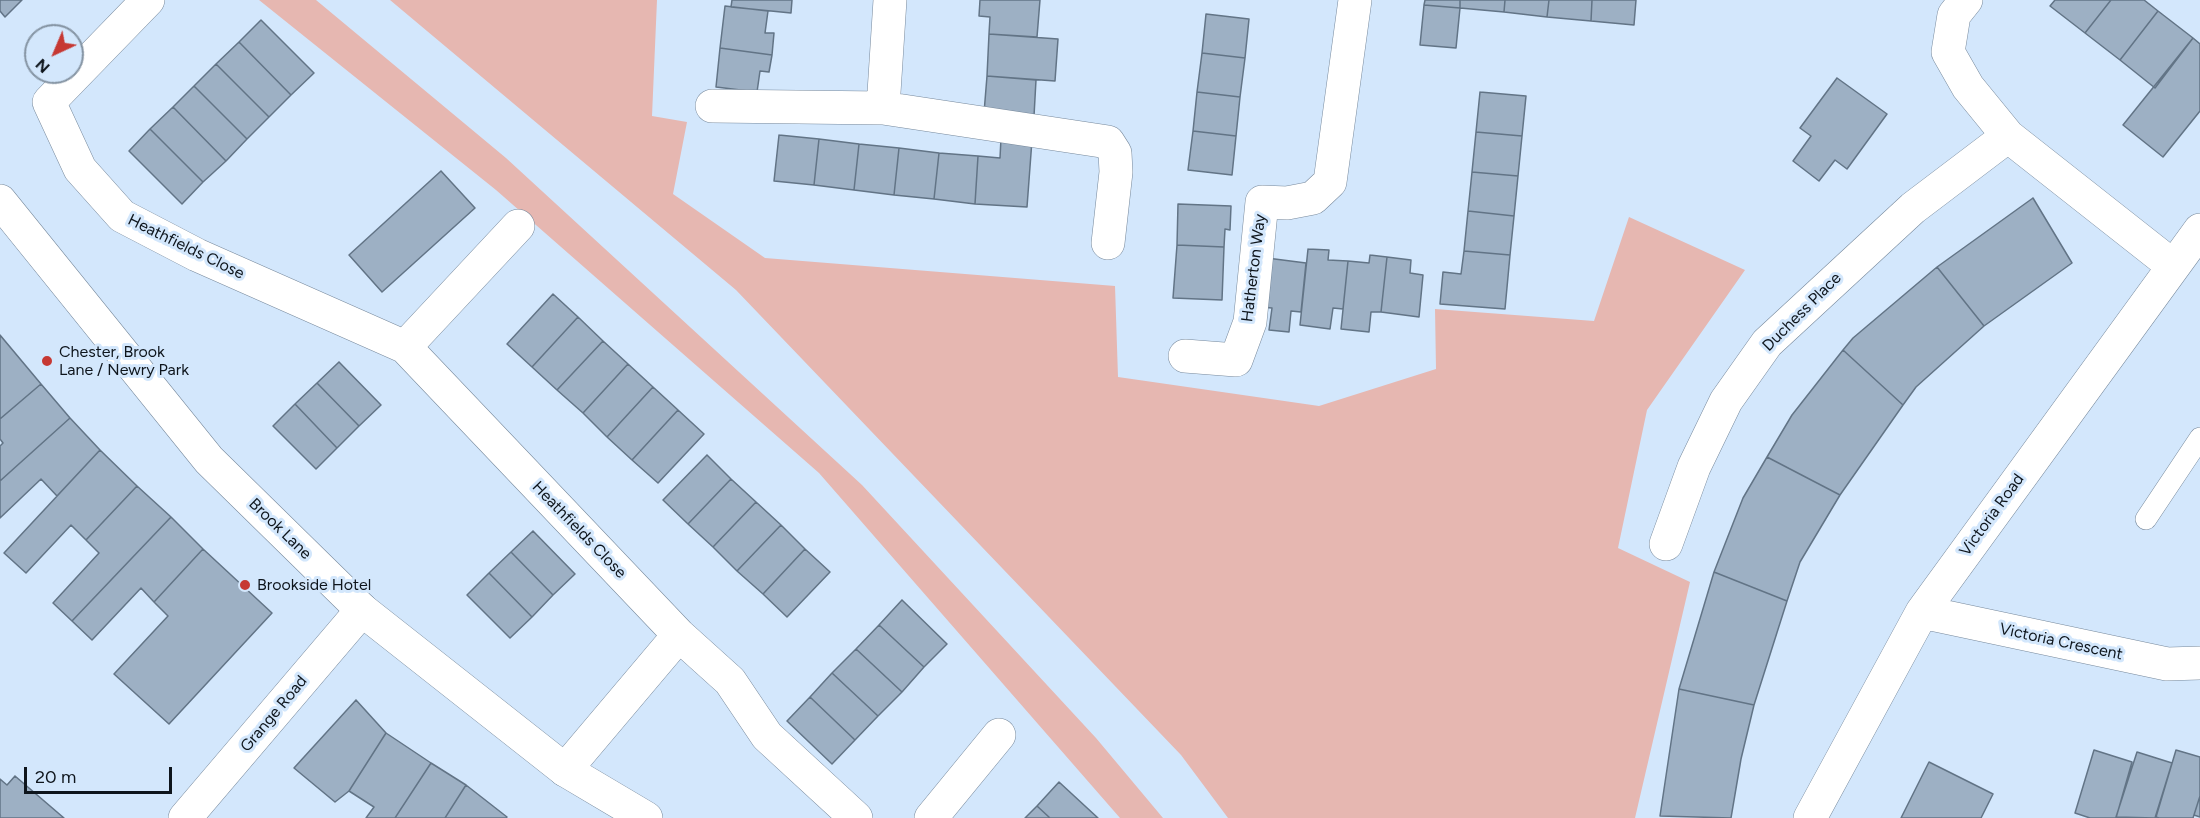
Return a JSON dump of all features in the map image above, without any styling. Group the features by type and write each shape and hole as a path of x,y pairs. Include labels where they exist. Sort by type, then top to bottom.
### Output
{"street":[{"name":"Heathfields Close","path":"148,0 49,102 80,169 122,216 197,255 405,347 679,635 730,681 767,736 856,818"},
{"path":"883,108 890,0"},
{"name":"Hatherton Way","path":"1185,356 1216,361 1236,360 1250,322 1262,202 1287,203 1313,198 1330,182 1355,0"},
{"path":"1966,0 1954,15 1948,52 1968,87 2008,136 2173,266"},
{"path":"712,106 883,108 1108,142 1115,153 1117,181 1108,243"},
{"name":"Duchess Place","path":"1666,544 1694,467 1726,401 1767,343 1912,208 2008,136"},
{"name":"Brook Lane","path":"0,201 209,460 362,610 565,770 646,818"},
{"path":"405,347 518,226"},
{"name":"Victoria Road","path":"1810,818 1922,612 2200,230"},
{"name":"Grange Road","path":"185,818 362,610"},
{"name":"Victoria Crescent","path":"1922,612 2167,664 2200,663"},
{"path":"565,770 679,635"},
{"path":"931,818 999,735"}],"lane":[{"path":"2146,519 2200,438"}],"shaded area":[{"path":"259,0 316,0 506,158 862,485 1096,738 1163,818 1120,818 819,473 496,190"},
{"path":"390,0 657,0 652,116 687,122 673,194 765,258 1115,286 1118,377 1319,406 1436,369 1435,309 1594,321 1629,217 1745,270 1647,410 1618,548 1690,582 1635,818 1228,818 1181,755 736,290"}],"building":[{"path":"0,0 22,0 5,17 0,11"},
{"path":"732,0 792,0 791,13 731,7"},
{"path":"980,0 1040,0 1037,37 989,34 990,17 979,16"},
{"path":"1425,0 1460,0 1460,8 1424,5"},
{"path":"1460,0 1505,0 1504,12 1460,8"},
{"path":"1505,0 1549,0 1547,17 1504,12"},
{"path":"1549,0 1592,0 1591,21 1547,17"},
{"path":"1592,0 1636,0 1634,25 1591,21"},
{"path":"2055,0 2111,0 2085,33 2050,6"},
{"path":"2111,0 2144,0 2158,11 2120,60 2085,33"},
{"path":"1424,5 1460,8 1456,48 1420,45"},
{"path":"725,6 768,11 765,33 774,33 772,55 720,48"},
{"path":"2158,11 2193,38 2155,88 2120,60"},
{"path":"1206,14 1249,19 1245,58 1202,53"},
{"path":"261,20 314,73 291,95 239,42"},
{"path":"989,34 1058,39 1055,81 987,76"},
{"path":"2193,38 2200,44 2200,111 2163,157 2123,125"},
{"path":"239,42 291,95 269,117 216,64"},
{"path":"720,48 772,55 769,72 760,71 757,92 716,87"},
{"path":"1202,53 1245,58 1240,97 1197,92"},
{"path":"216,64 269,117 247,139 194,86"},
{"path":"987,76 1036,80 1034,116 984,113"},
{"path":"1837,78 1887,114 1847,169 1835,160 1819,181 1793,161 1811,136 1800,128"},
{"path":"194,86 247,139 226,161 173,107"},
{"path":"1197,92 1240,97 1236,136 1193,131"},
{"path":"1480,92 1526,96 1522,136 1476,132"},
{"path":"173,107 226,161 203,182 150,129"},
{"path":"150,129 203,182 182,204 129,151"},
{"path":"1193,131 1236,136 1232,175 1188,170"},
{"path":"1476,132 1522,136 1518,176 1472,172"},
{"path":"779,135 819,139 814,185 774,181"},
{"path":"1001,138 1032,140 1027,207 975,204 978,156 1000,158"},
{"path":"819,139 859,144 854,190 814,185"},
{"path":"859,144 899,148 894,195 854,190"},
{"path":"899,148 939,153 934,199 894,195"},
{"path":"939,153 978,156 975,204 934,199"},
{"path":"441,171 475,208 382,292 349,255"},
{"path":"1472,172 1518,176 1514,216 1468,211"},
{"path":"2033,198 2072,263 1984,326 1937,267"},
{"path":"1178,204 1231,206 1230,230 1225,229 1224,247 1177,245"},
{"path":"1468,211 1514,216 1510,255 1464,251"},
{"path":"1177,245 1224,247 1222,300 1173,298"},
{"path":"1308,249 1329,250 1328,260 1348,261 1343,309 1333,308 1330,329 1300,325"},
{"path":"1464,251 1510,255 1505,309 1440,304 1443,272 1461,274"},
{"path":"1370,255 1387,257 1381,312 1371,312 1369,332 1341,329 1348,261 1369,263"},
{"path":"1387,257 1411,260 1410,273 1423,275 1419,317 1381,312"},
{"path":"1267,258 1306,263 1301,312 1291,311 1289,332 1269,330 1272,308 1261,307"},
{"path":"1937,267 1984,326 1916,387 1903,405 1843,350 1853,338"},
{"path":"553,294 578,317 532,367 507,344"},
{"path":"578,317 603,341 557,390 532,367"},
{"path":"0,335 41,384 0,419"},
{"path":"603,341 628,364 583,413 557,390"},
{"path":"1843,350 1903,405 1840,495 1767,457 1792,415"},
{"path":"339,362 381,405 359,426 317,383"},
{"path":"628,364 653,387 607,437 583,413"},
{"path":"317,383 359,426 337,448 295,404"},
{"path":"41,384 70,418 0,481 0,446 3,443 0,439 0,419"},
{"path":"653,387 678,410 632,460 607,437"},
{"path":"295,404 337,448 316,469 273,426"},
{"path":"678,410 704,434 658,483 632,460"},
{"path":"70,418 100,450 57,496 41,479 0,518 0,481"},
{"path":"100,450 137,486 86,540 71,525 26,573 4,553"},
{"path":"707,455 731,479 688,524 663,500"},
{"path":"1767,457 1840,495 1800,562 1787,601 1714,572 1743,498"},
{"path":"731,479 756,502 713,547 688,524"},
{"path":"137,486 171,517 72,621 53,603 99,553 86,540"},
{"path":"756,502 781,525 737,571 713,547"},
{"path":"171,517 203,549 154,602 141,588 92,640 72,621"},
{"path":"781,525 805,549 763,594 737,571"},
{"path":"533,531 575,574 553,595 511,552"},
{"path":"203,549 272,613 169,724 114,674 168,616 154,602"},
{"path":"805,549 830,572 787,617 763,594"},
{"path":"511,552 553,595 532,617 489,573"},
{"path":"1714,572 1787,601 1754,705 1679,689"},
{"path":"489,573 532,617 510,638 467,595"},
{"path":"902,600 947,644 924,667 879,625"},
{"path":"879,625 924,667 902,692 856,649"},
{"path":"856,649 902,692 878,716 832,673"},
{"path":"832,673 878,716 855,740 810,697"},
{"path":"1679,689 1754,705 1741,759 1731,818 1660,816"},
{"path":"810,697 855,740 832,764 787,721"},
{"path":"356,700 386,733 349,791 335,802 294,768"},
{"path":"386,733 431,763 395,818 366,818 374,807 349,791"},
{"path":"2094,750 2132,762 2116,818 2090,818 2075,813"},
{"path":"2176,750 2200,757 2200,796 2193,818 2159,818 2156,817"},
{"path":"2137,752 2172,763 2155,818 2116,817"},
{"path":"1929,762 1993,794 1981,818 1901,818"},
{"path":"431,763 466,785 445,818 395,818"},
{"path":"15,776 64,818 0,818 0,779 7,785"},
{"path":"1059,782 1098,818 1050,818 1037,806"},
{"path":"466,785 507,817 445,818"},
{"path":"2200,796 2200,817 2194,815"},
{"path":"1037,806 1050,818 1025,818"}],"place":[{"name":"Chester, Brook Lane / Newry Park","path":"47,361"},
{"name":"Brookside Hotel","path":"245,585"}]}
